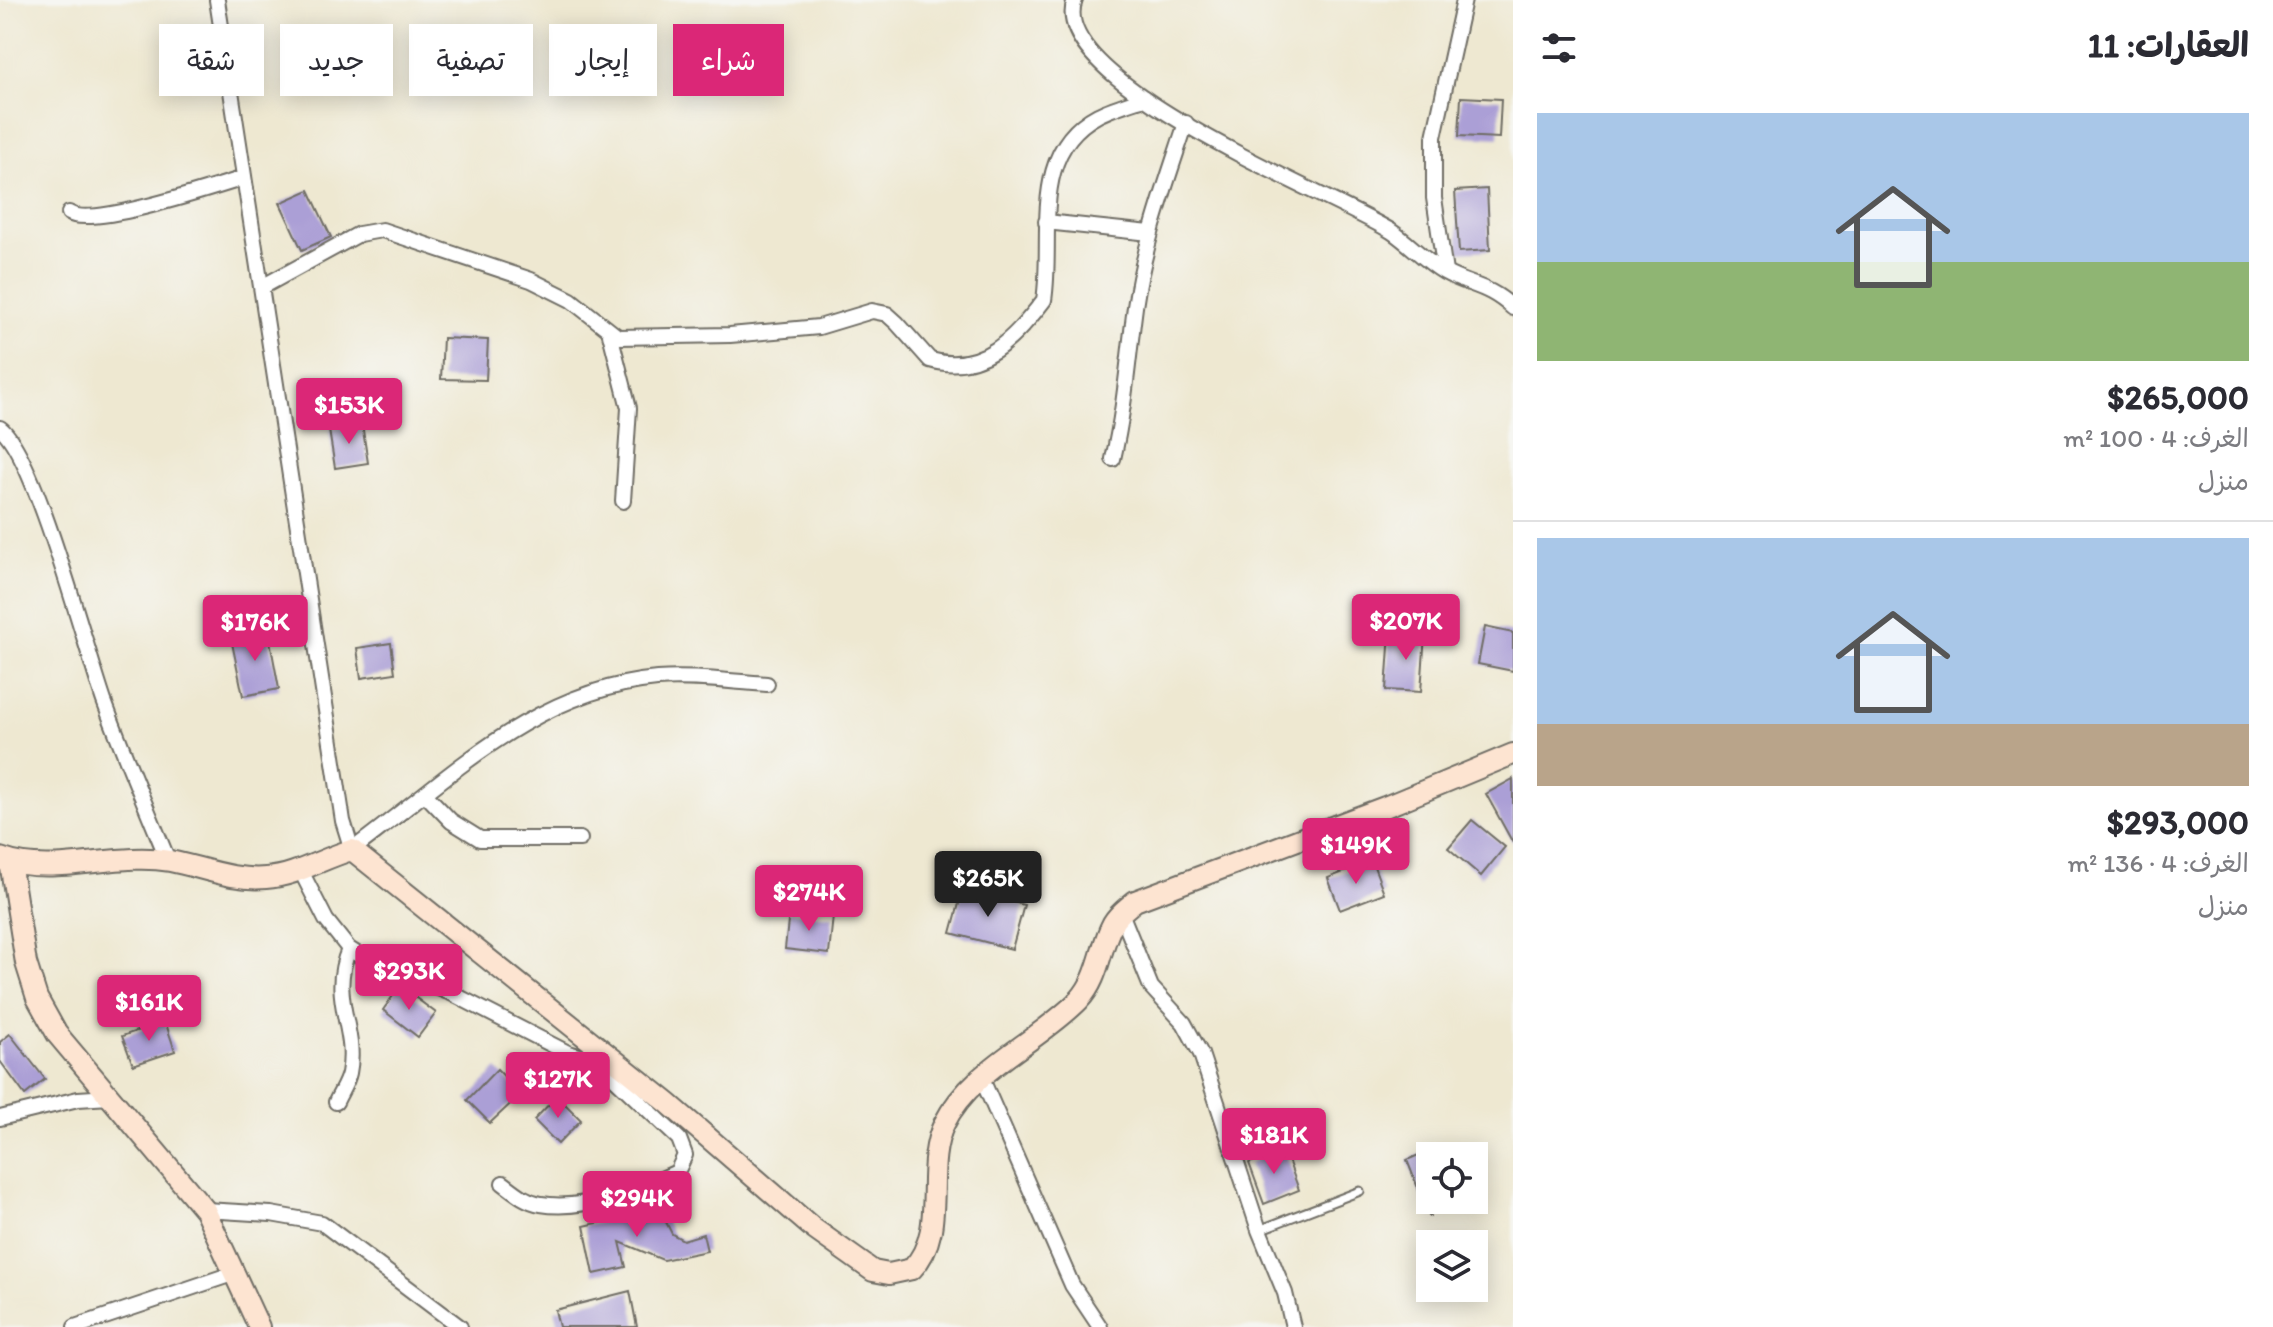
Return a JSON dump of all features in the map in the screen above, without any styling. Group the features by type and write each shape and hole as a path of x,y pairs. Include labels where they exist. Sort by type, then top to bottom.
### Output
{"main road":[{"path":"259,1327 205,1210 57,1034 37,998 26,963 5,860 60,865 168,860 241,878 273,878 301,871 352,850 600,1057 814,1229 873,1271 889,1274 912,1269 926,1250 932,1234 938,1141 945,1121 982,1079 1079,999 1096,975 1112,925 1135,901 1385,807 1513,754"}],"street":[{"path":"217,0 262,287 285,461 343,821 352,850 426,795 492,740 547,711 598,691 660,679 767,684"},
{"path":"1075,0 1071,19 1096,62 1144,98 1234,153 1391,231 1445,272 1494,291 1513,308"},
{"path":"1445,272 1434,198 1434,137 1464,0"},
{"path":"262,287 359,234 382,230 531,280 571,300 610,334 627,338 745,334 819,327 872,311 887,314 930,360 971,362 990,356 1007,342 1044,300 1046,198 1065,147 1096,116 1144,98"},
{"path":"1113,459 1127,398 1135,307 1150,233 1186,123"},
{"path":"69,213 87,218 190,196 244,178"},
{"path":"1046,222 1150,233"},
{"path":"610,334 629,408 623,501"},
{"path":"0,428 9,435 20,455 42,512 104,701 168,860"},
{"path":"426,795 451,821 480,839 580,839"},
{"path":"301,871 326,920 349,949 367,960 453,994 568,1053 600,1057 679,1139 685,1155 677,1172 597,1200 557,1206 524,1199 503,1183"},
{"path":"1121,913 1151,987 1184,1023 1201,1054 1259,1230 1285,1293 1293,1327"},
{"path":"336,1102 349,1076 351,1057 339,987 341,968 349,949"},
{"path":"982,1079 1072,1285 1100,1327"},
{"path":"0,1118 64,1102 110,1097"},
{"path":"205,1210 271,1214 322,1223 460,1327"},
{"path":"75,1327 235,1273"}],"lane":[{"path":"1259,1230 1360,1191"}],"building":[{"path":"1461,97 1501,99 1499,138 1459,136"},
{"path":"1487,189 1490,250 1459,252 1455,191"},
{"path":"309,190 331,237 302,250 280,203"},
{"path":"443,338 488,340 486,380 441,379"},
{"path":"362,424 368,463 335,468 329,430"},
{"path":"1485,627 1513,633 1513,671 1478,664"},
{"path":"268,630 279,689 243,696 231,638"},
{"path":"1390,632 1425,634 1421,692 1386,690"},
{"path":"391,643 395,673 361,678 357,648"},
{"path":"1513,779 1513,843 1486,794"},
{"path":"1472,820 1505,847 1481,876 1448,848"},
{"path":"1372,861 1384,893 1340,910 1328,878"},
{"path":"963,889 1024,905 1012,949 951,933"},
{"path":"789,912 833,916 829,954 785,949"},
{"path":"400,986 436,1013 418,1037 383,1010"},
{"path":"165,1021 175,1051 133,1065 122,1036"},
{"path":"10,1034 45,1079 25,1095 0,1061 0,1042"},
{"path":"497,1069 521,1094 490,1123 467,1100"},
{"path":"557,1096 581,1120 558,1144 534,1120"},
{"path":"1284,1149 1299,1190 1264,1204 1249,1163"},
{"path":"1416,1156 1416,1183 1407,1160"},
{"path":"657,1204 672,1234 683,1240 703,1234 707,1251 663,1260 620,1242 626,1267 594,1274 584,1226 633,1215 632,1211"},
{"path":"630,1291 637,1327 559,1327 555,1310"}]}
